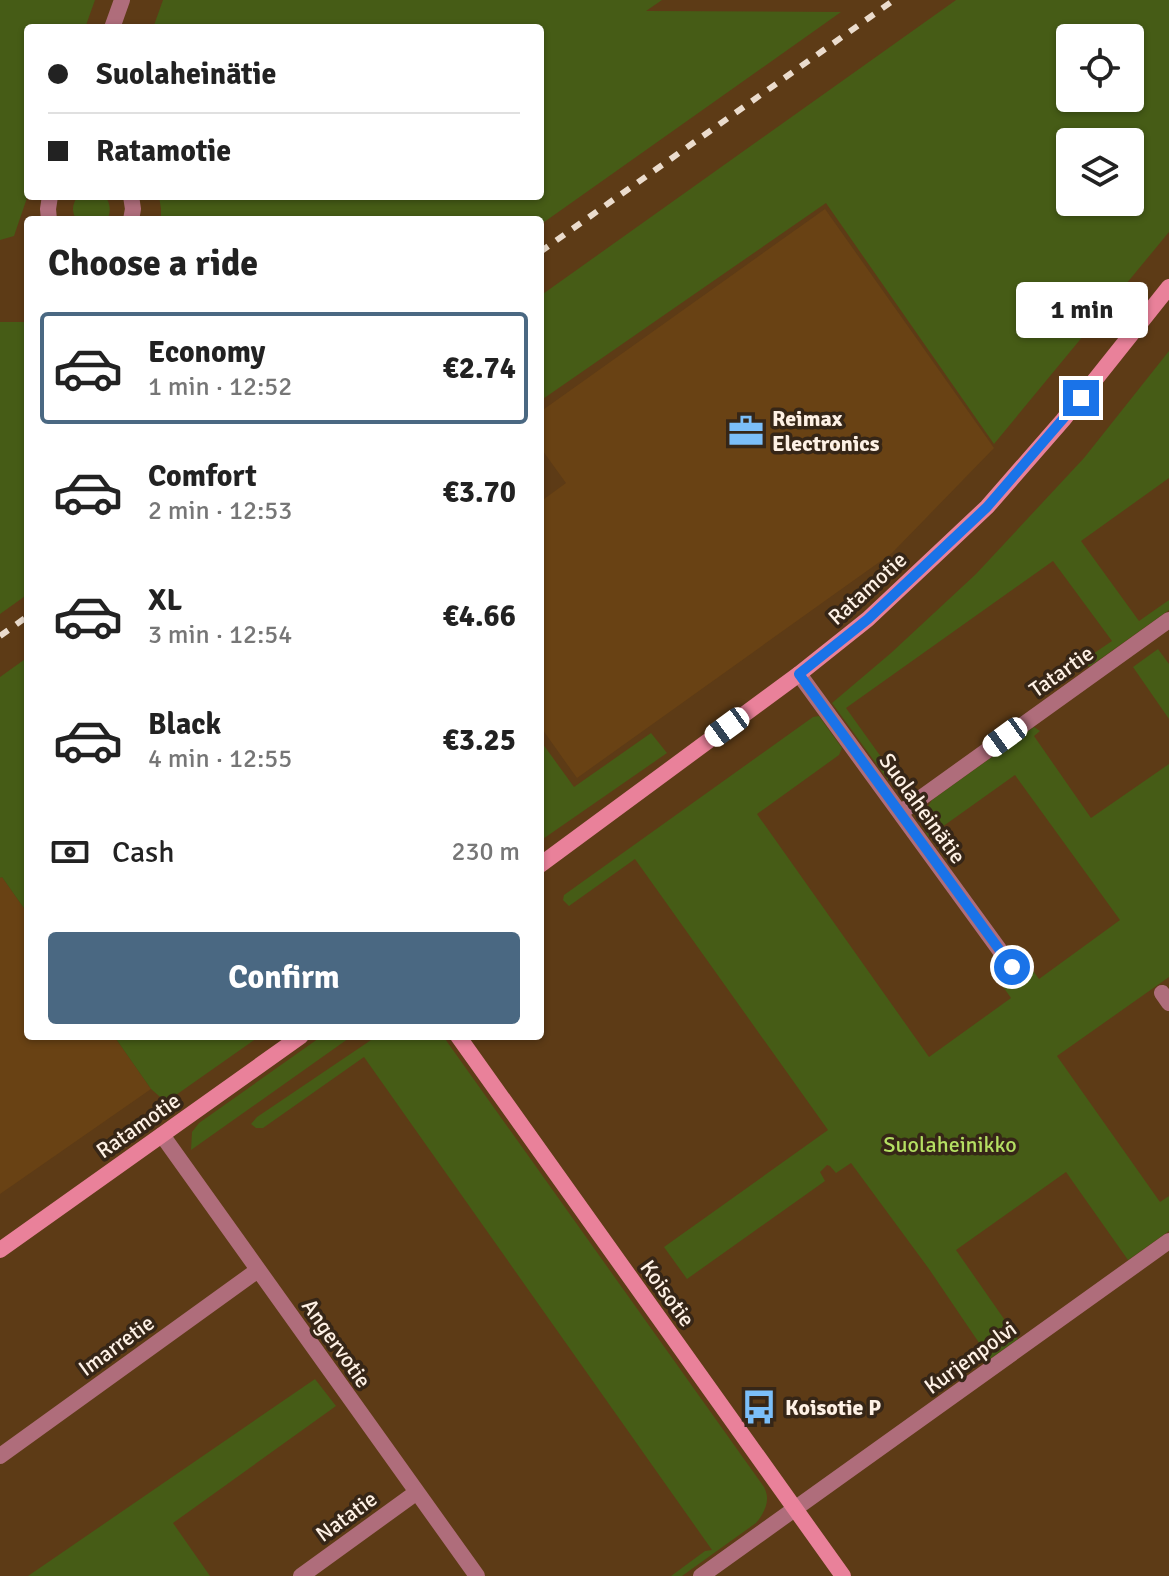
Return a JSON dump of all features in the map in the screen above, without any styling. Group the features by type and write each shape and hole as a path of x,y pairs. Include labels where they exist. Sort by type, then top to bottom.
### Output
{"street":[{"path":"113,24 122,0"},
{"name":"Ratamotie","path":"544,862 799,674 868,619 987,507 1063,420 1169,287"},
{"name":"Tatartie","path":"900,813 1169,620"},
{"name":"Suolaheinätie","path":"799,674 1012,967"},
{"name":"Ratamotie","path":"0,1250 295,1040"},
{"name":"Koisotie","path":"461,1040 843,1576"},
{"name":"Angervotie","path":"162,1135 477,1576"},
{"name":"Kurjenpolvi","path":"701,1576 1169,1241"},
{"name":"Imarretie","path":"0,1456 258,1270"},
{"name":"Natatie","path":"301,1576 417,1492"}],"shaded area":[{"path":"825,209 994,448 892,553 577,778 544,732 544,499 566,483 544,453 544,409"},
{"path":"0,878 24,908 24,1040 117,1040 151,1089 0,1194"}],"green space":[{"path":"0,0 95,0 86,24 24,24 26,200 14,236 0,240"},
{"path":"163,0 662,0 646,11 841,12 544,222 544,216 161,216 160,200 544,200 544,24 154,24"},
{"path":"956,0 1169,0 1169,232 994,444 826,203 544,398 544,293"},
{"path":"107,200 108,216 75,216 74,202"},
{"path":"0,322 24,322 24,597 0,614"},
{"path":"1169,351 1169,478 1081,541 1139,621 1169,600 1169,610 1089,667 1084,660 1112,641 1053,561 846,708 894,775 888,780 832,703 976,574 1084,458"},
{"path":"1158,649 1169,664 1169,719 1133,667"},
{"path":"24,660 24,908 0,878 0,677"},
{"name":"Suolaheinikko","path":"819,716 842,748 839,755 757,814 929,1057 1011,998 992,971 1012,957 1009,950 1014,945 1039,979 1120,920 1015,775 928,837 923,818 932,800 1034,727 1040,731 1034,736 1091,818 1169,764 1169,977 1057,1056 1160,1202 1169,1196 1169,1231 1128,1260 1066,1172 956,1250 1018,1339 990,1359 851,1163 836,1173 827,1165 820,1172 825,1181 687,1279 664,1247 828,1130 635,859 569,906 563,900 564,895 813,717"},
{"path":"651,733 667,753 544,838 544,746 574,787"},
{"path":"117,1040 254,1040 166,1102 151,1089"},
{"path":"316,1040 346,1040 191,1150 192,1132 199,1123"},
{"path":"371,1040 446,1040 764,1487 766,1506 756,1523 682,1576 671,1576 705,1551 712,1550 364,1057 263,1128 251,1124"},
{"path":"315,1379 336,1406 173,1523 210,1576 28,1576"}],"railway":[{"path":"544,249 894,0"},
{"path":"0,636 24,619"}],"place":[{"name":"Reimax Electronics","path":"746,431"},
{"name":"Koisotie P","path":"759,1407"}],"route":[{"path":"1012,967 799,674 868,619 987,507 1081,398"}]}
